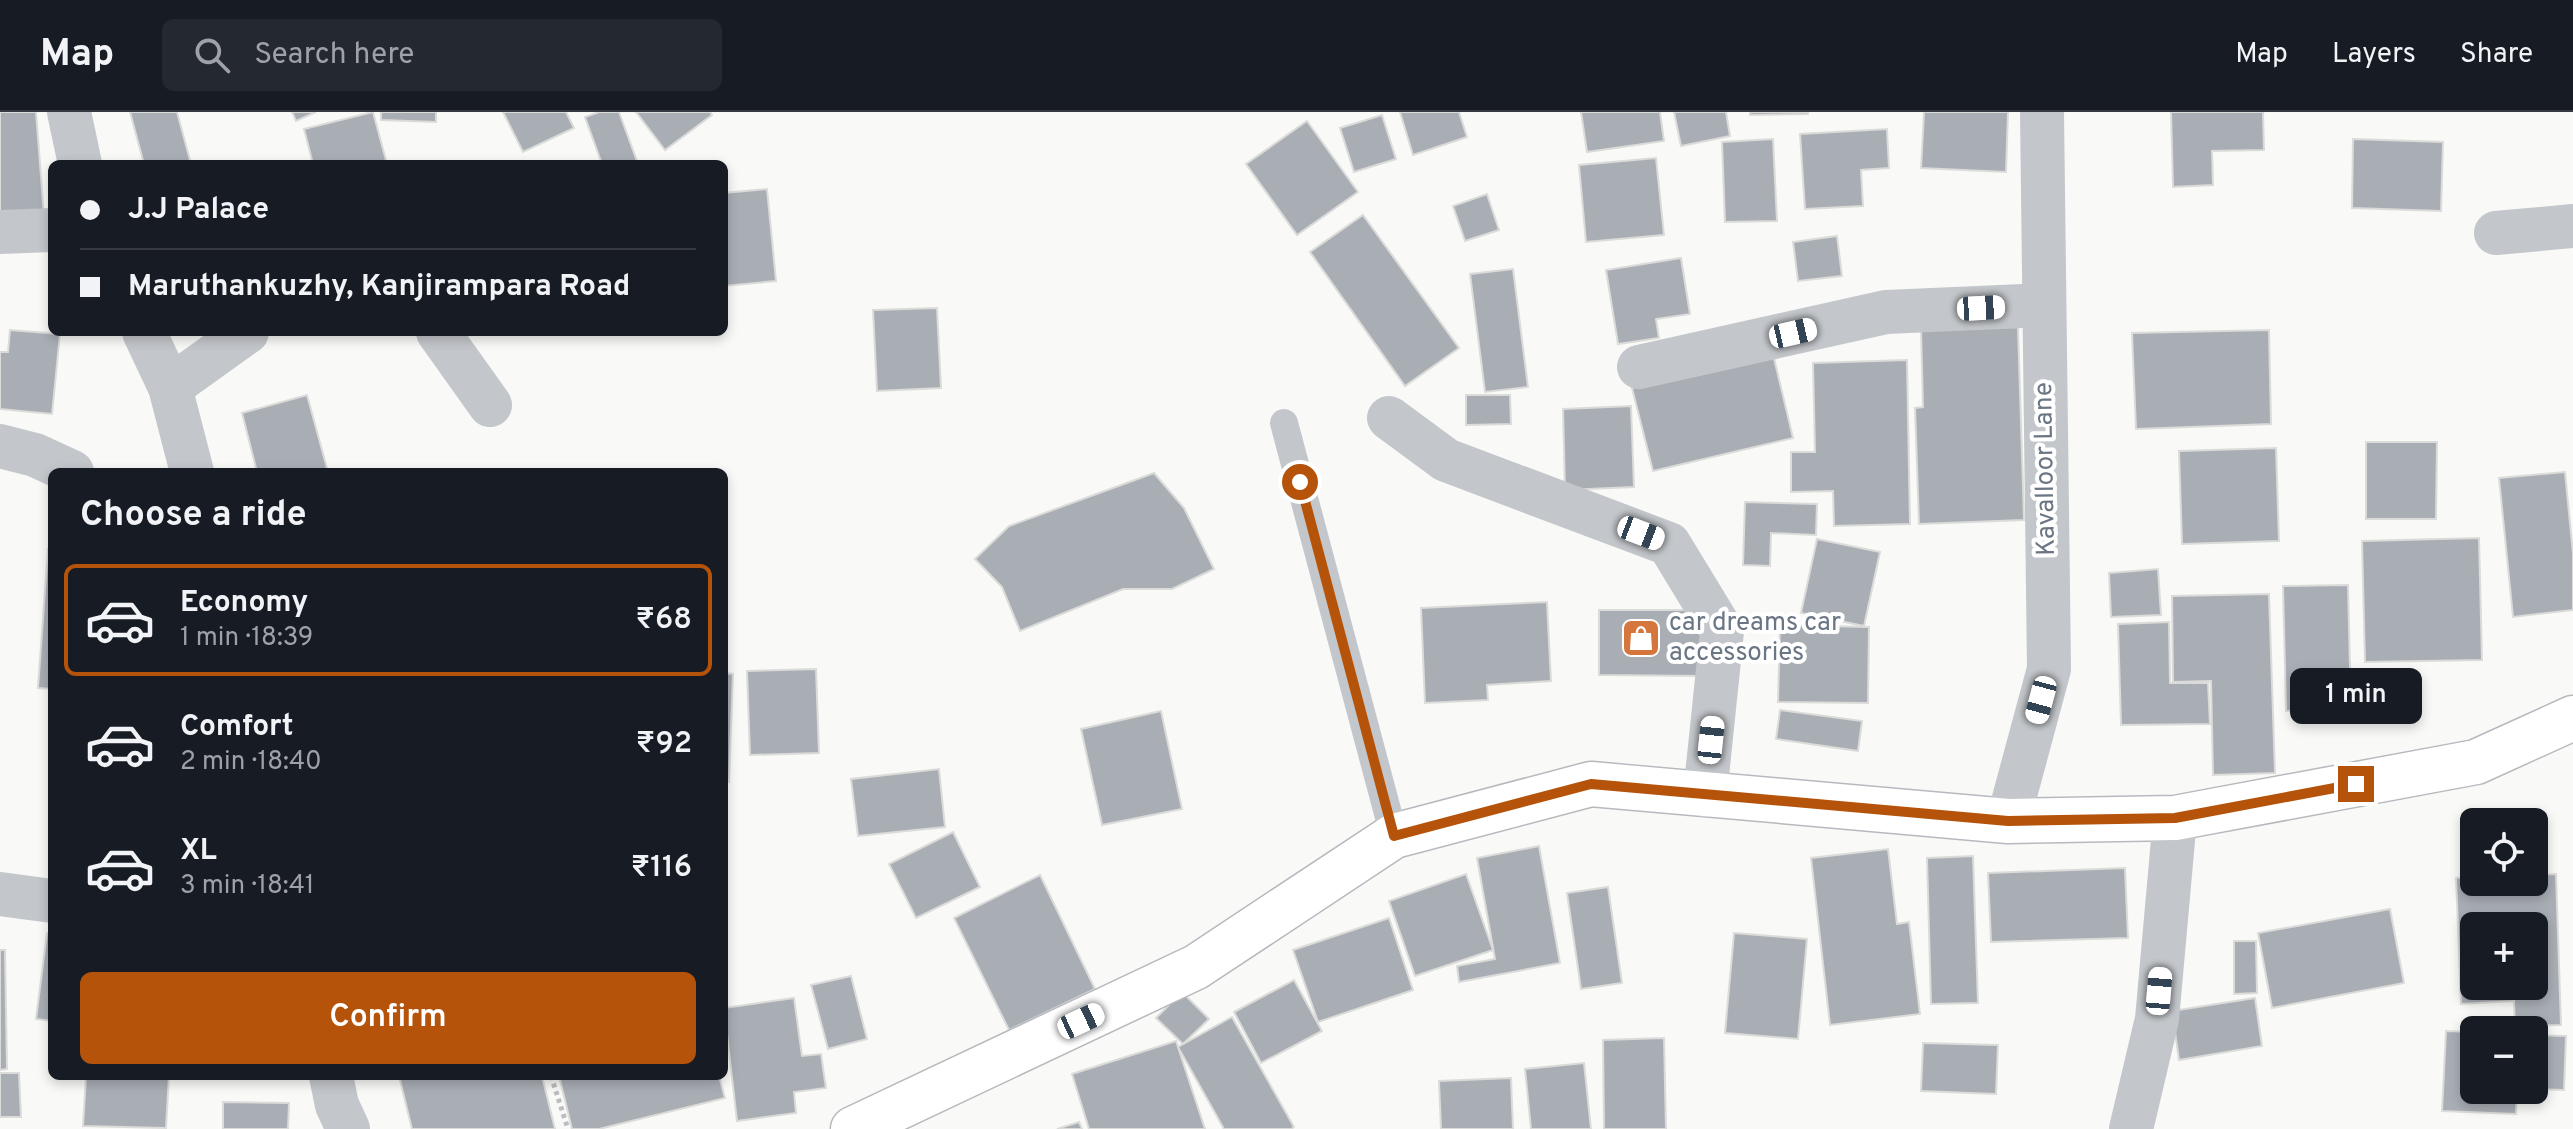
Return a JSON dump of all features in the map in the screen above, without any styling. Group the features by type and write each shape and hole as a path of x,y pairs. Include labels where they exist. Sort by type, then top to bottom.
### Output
{"main road":[{"path":"853,1129 1196,967 1394,836 1591,784 2008,821 2175,818 2476,762 2573,718"}],"street":[{"path":"69,112 79,160"},
{"name":"Kavalloor Lane","path":"2008,821 2049,669 2042,112"},
{"path":"2496,233 2573,226"},
{"path":"0,232 48,230"},
{"path":"1639,367 1886,312 2044,305"},
{"path":"146,336 170,387 191,468"},
{"path":"170,387 241,336"},
{"path":"441,336 490,405"},
{"path":"1389,418 1446,460 1669,544 1722,631 1705,795"},
{"path":"0,446 35,455 63,468"},
{"path":"2131,1129 2157,1019 2175,818"},
{"path":"0,894 48,900"},
{"path":"332,1080 337,1105 348,1129"}],"lane":[{"path":"1284,423 1394,836"}],"path":[{"path":"552,1080 568,1129"}],"building":[{"path":"0,112 36,112 45,228 0,231"},
{"path":"130,112 177,112 190,160 143,160"},
{"path":"292,112 316,112 296,121"},
{"path":"373,112 386,160 312,160 304,129"},
{"path":"381,112 436,112 436,122 381,120"},
{"path":"503,112 566,112 574,128 523,152"},
{"path":"599,112 619,112 637,160 601,160 585,117"},
{"path":"636,112 710,112 712,115 665,150"},
{"path":"1400,112 1459,112 1467,137 1413,155"},
{"path":"1581,112 1660,112 1664,141 1587,152"},
{"path":"1674,112 1726,112 1730,136 1681,146"},
{"path":"1750,112 1808,112 1808,114 1750,115"},
{"path":"1924,112 2008,112 2006,172 1921,168"},
{"path":"2171,112 2263,112 2264,150 2212,151 2213,185 2173,187"},
{"path":"1382,115 1396,159 1354,172 1340,128"},
{"path":"1307,121 1358,192 1297,235 1246,164"},
{"path":"1887,129 1889,168 1861,170 1863,206 1805,209 1800,134"},
{"path":"1773,139 1777,221 1725,222 1722,142"},
{"path":"2353,139 2443,142 2441,211 2352,208"},
{"path":"1656,158 1664,235 1586,242 1579,165"},
{"path":"767,189 776,281 728,286 728,193"},
{"path":"1487,194 1499,230 1465,241 1453,206"},
{"path":"1363,215 1459,348 1405,386 1310,252"},
{"path":"1837,236 1842,276 1798,281 1793,242"},
{"path":"1681,258 1690,314 1656,319 1659,338 1618,344 1606,270"},
{"path":"1513,269 1528,387 1485,392 1470,274"},
{"path":"937,308 941,388 877,391 873,310"},
{"path":"2018,327 2024,520 1919,524 1915,408 1923,407 1921,330"},
{"path":"10,330 60,336 52,414 0,409 0,352 8,352"},
{"path":"2269,330 2271,424 2136,429 2132,333"},
{"path":"1773,354 1793,438 1653,471 1632,388"},
{"path":"1907,360 1910,524 1834,526 1833,491 1791,492 1791,452 1815,452 1813,363"},
{"path":"307,395 327,468 256,468 242,413"},
{"path":"1466,395 1510,395 1511,424 1466,425"},
{"path":"1631,406 1634,487 1565,490 1563,409"},
{"path":"2366,442 2437,442 2436,519 2366,519"},
{"path":"2276,448 2279,541 2182,544 2179,451"},
{"path":"2565,472 2573,554 2573,610 2513,617 2499,478"},
{"path":"1154,473 1184,508 1214,569 1172,589 1123,589 1020,631 1002,587 975,559 1009,526"},
{"path":"1745,502 1817,504 1816,535 1771,533 1770,566 1743,565"},
{"path":"2479,538 2482,660 2365,662 2362,541"},
{"path":"1817,539 1880,552 1864,626 1801,613"},
{"path":"48,549 48,689 38,688"},
{"path":"2158,569 2161,615 2111,617 2109,573"},
{"path":"2348,585 2351,710 2286,711 2283,586"},
{"path":"2269,594 2275,773 2213,775 2211,681 2173,682 2172,596"},
{"path":"1547,602 1551,681 1487,685 1488,700 1425,703 1421,608"},
{"path":"1599,610 1704,610 1703,676 1599,675"},
{"path":"2169,622 2170,683 2208,683 2210,724 2121,725 2118,624"},
{"path":"1780,625 1869,627 1868,703 1778,702"},
{"path":"816,669 819,753 750,755 747,671"},
{"path":"728,673 733,674 728,782"},
{"path":"1780,710 1862,721 1858,751 1776,739"},
{"path":"1161,711 1182,809 1102,825 1081,729"},
{"path":"939,769 945,827 858,836 851,779"},
{"path":"953,832 980,887 916,918 889,864"},
{"path":"1539,846 1560,963 1459,982 1457,966 1495,959 1477,858"},
{"path":"1888,849 1897,924 1909,922 1920,1014 1830,1025 1811,858"},
{"path":"1973,856 1978,1003 1931,1004 1927,858"},
{"path":"2125,868 2128,938 1991,942 1988,873"},
{"path":"1466,874 1493,950 1415,976 1389,901"},
{"path":"2548,874 2556,874 2561,1025 2548,1025 2548,1016 2515,1016 2514,1001 2461,1004 2461,1000 2548,1000 2548,912 2460,912 2460,979 2456,878 2460,878 2460,896 2548,896"},
{"path":"1040,875 1095,989 1009,1030 954,918"},
{"path":"1608,887 1622,983 1581,989 1567,893"},
{"path":"2390,909 2404,983 2272,1008 2258,933"},
{"path":"1389,918 1413,990 1318,1022 1293,950"},
{"path":"47,933 48,1020 36,1019"},
{"path":"1734,933 1807,939 1798,1039 1725,1033"},
{"path":"2234,941 2256,941 2257,993 2234,994"},
{"path":"0,950 5,950 7,1069 0,1070"},
{"path":"851,976 867,1039 828,1049 811,985"},
{"path":"1294,980 1322,1031 1261,1063 1234,1012"},
{"path":"1182,992 1209,1019 1183,1044 1156,1018"},
{"path":"794,998 802,1056 821,1054 826,1088 794,1092 796,1113 737,1121 728,1043 728,1007"},
{"path":"2255,998 2262,1046 2179,1060 2172,1011"},
{"path":"1232,1017 1294,1127 1291,1129 1224,1129 1178,1047"},
{"path":"2446,1031 2460,1032 2460,1104 2516,1104 2516,1114 2442,1111"},
{"path":"2548,1035 2566,1036 2564,1090 2548,1089"},
{"path":"1664,1038 1666,1129 1604,1129 1603,1040"},
{"path":"1176,1041 1205,1129 1089,1129 1072,1074"},
{"path":"1923,1043 1998,1045 1996,1094 1921,1091"},
{"path":"1584,1063 1591,1129 1531,1129 1525,1069"},
{"path":"0,1073 19,1073 21,1117 0,1117"},
{"path":"1511,1078 1513,1129 1441,1129 1439,1081"},
{"path":"86,1080 169,1080 166,1128 83,1126"},
{"path":"400,1080 543,1080 555,1129 412,1129"},
{"path":"560,1080 720,1080 725,1098 599,1129 572,1129"},
{"path":"223,1102 289,1103 288,1129 223,1129"},
{"path":"1079,1122 1082,1129 1057,1129"}],"place":[{"name":"car dreams car accessories","path":"1641,638"}],"route":[{"path":"1300,482 1394,836 1591,784 2008,821 2175,818 2356,784"}]}
